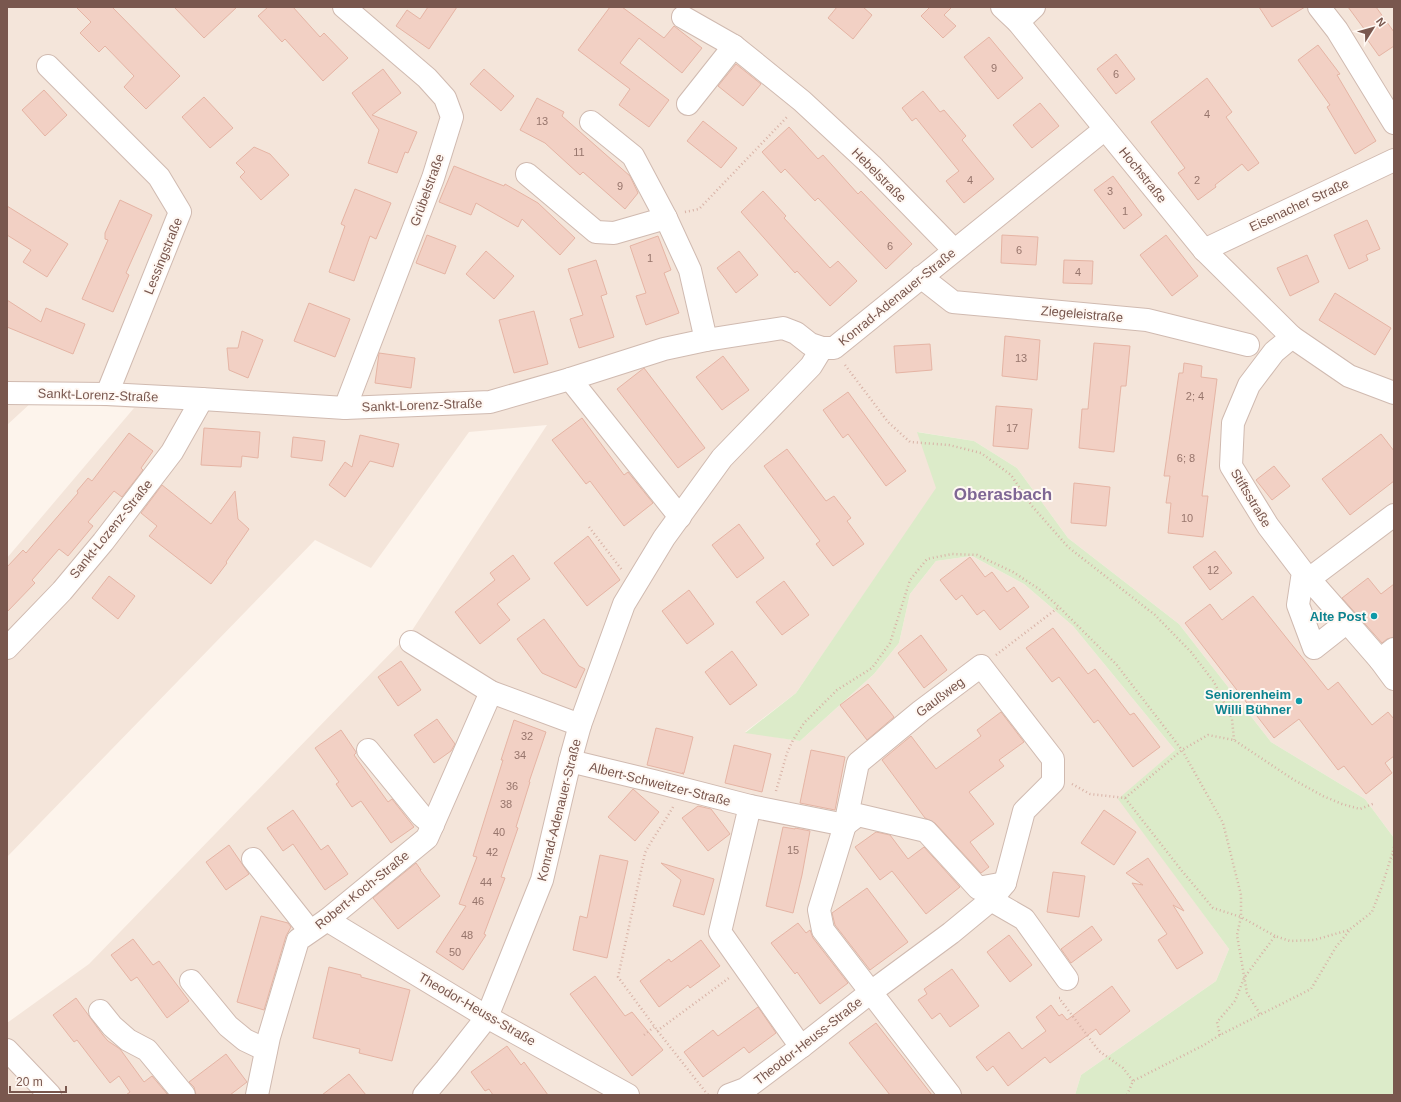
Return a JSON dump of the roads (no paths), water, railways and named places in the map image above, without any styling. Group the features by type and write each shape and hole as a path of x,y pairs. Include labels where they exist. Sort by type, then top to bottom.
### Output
{"street":[{"name":"Grübelstraße","path":"344,7 427,78 445,98 452,117 433,178 345,408"},
{"name":"Hochstraße","path":"1002,7 1018,22 1204,250 1292,337 1349,376 1394,393"},
{"path":"1018,22 1034,7"},
{"path":"1319,7 1337,30 1394,122"},
{"name":"Hebelstraße","path":"682,17 734,46 802,101 871,165 954,250"},
{"path":"688,104 734,46"},
{"name":"Lessingstraße","path":"48,66 158,177 180,212 107,394"},
{"path":"591,122 633,156 666,218 690,270 706,340"},
{"name":"Konrad-Adenauer-Straße","path":"424,1095 487,1017 542,880 580,725 624,604 664,538 722,458 828,348 921,277 1105,129"},
{"name":"Eisenacher Straße","path":"1204,250 1394,160"},
{"path":"527,174 596,232 614,232 666,218"},
{"name":"Ziegeleistraße","path":"921,277 952,302 1146,320 1248,345"},
{"name":"Sankt-Lorenz-Straße","path":"7,393 107,394 345,408 490,402 570,379 664,349 706,340 783,328 796,333 810,344 828,348"},
{"name":"Stiftsstraße","path":"1292,337 1274,352 1249,385 1233,422 1231,466 1268,526 1306,575 1347,622 1387,655 1394,679"},
{"path":"570,379 680,517"},
{"name":"Sankt-Lozenz-Straße","path":"7,648 62,591 102,542 172,452 202,399"},
{"path":"1347,622 1314,648 1298,605 1306,575 1394,515"},
{"path":"411,642 490,692 580,725"},
{"name":"Gaußweg","path":"845,825 858,763 921,711 981,666 1053,759 1053,782"},
{"name":"Robert-Koch-Straße","path":"257,1095 266,1050 298,940 319,926 427,838 490,692"},
{"path":"368,750 421,815 433,825"},
{"name":"Albert-Schweitzer-Straße","path":"570,761 750,806 845,825"},
{"name":"Theodor-Heuss-Straße","path":"741,1093 871,992 951,934 991,900 1005,882 1024,811 1053,782"},
{"path":"750,806 720,932 801,1047"},
{"path":"871,992 823,930 819,910 845,825 858,815 926,831 978,888 1005,882"},
{"path":"253,859 319,926"},
{"path":"991,900 1024,919 1067,979"},
{"name":"Theodor-Heuss-Straße","path":"319,926 628,1095"},
{"path":"191,981 228,1026 245,1040 266,1050"},
{"name":"Theodor-Heuss-Straße","path":"871,992 950,1095"},
{"path":"100,1011 112,1026 128,1040 147,1050 184,1095"},
{"path":"7,1050 50,1095"}],"place":[{"name":"Alte Post","path":"1374,616"},
{"name":"Seniorenheim Willi Bühner","path":"1299,701"}],"district":[{"name":"Oberasbach","path":"1003,494"}]}
